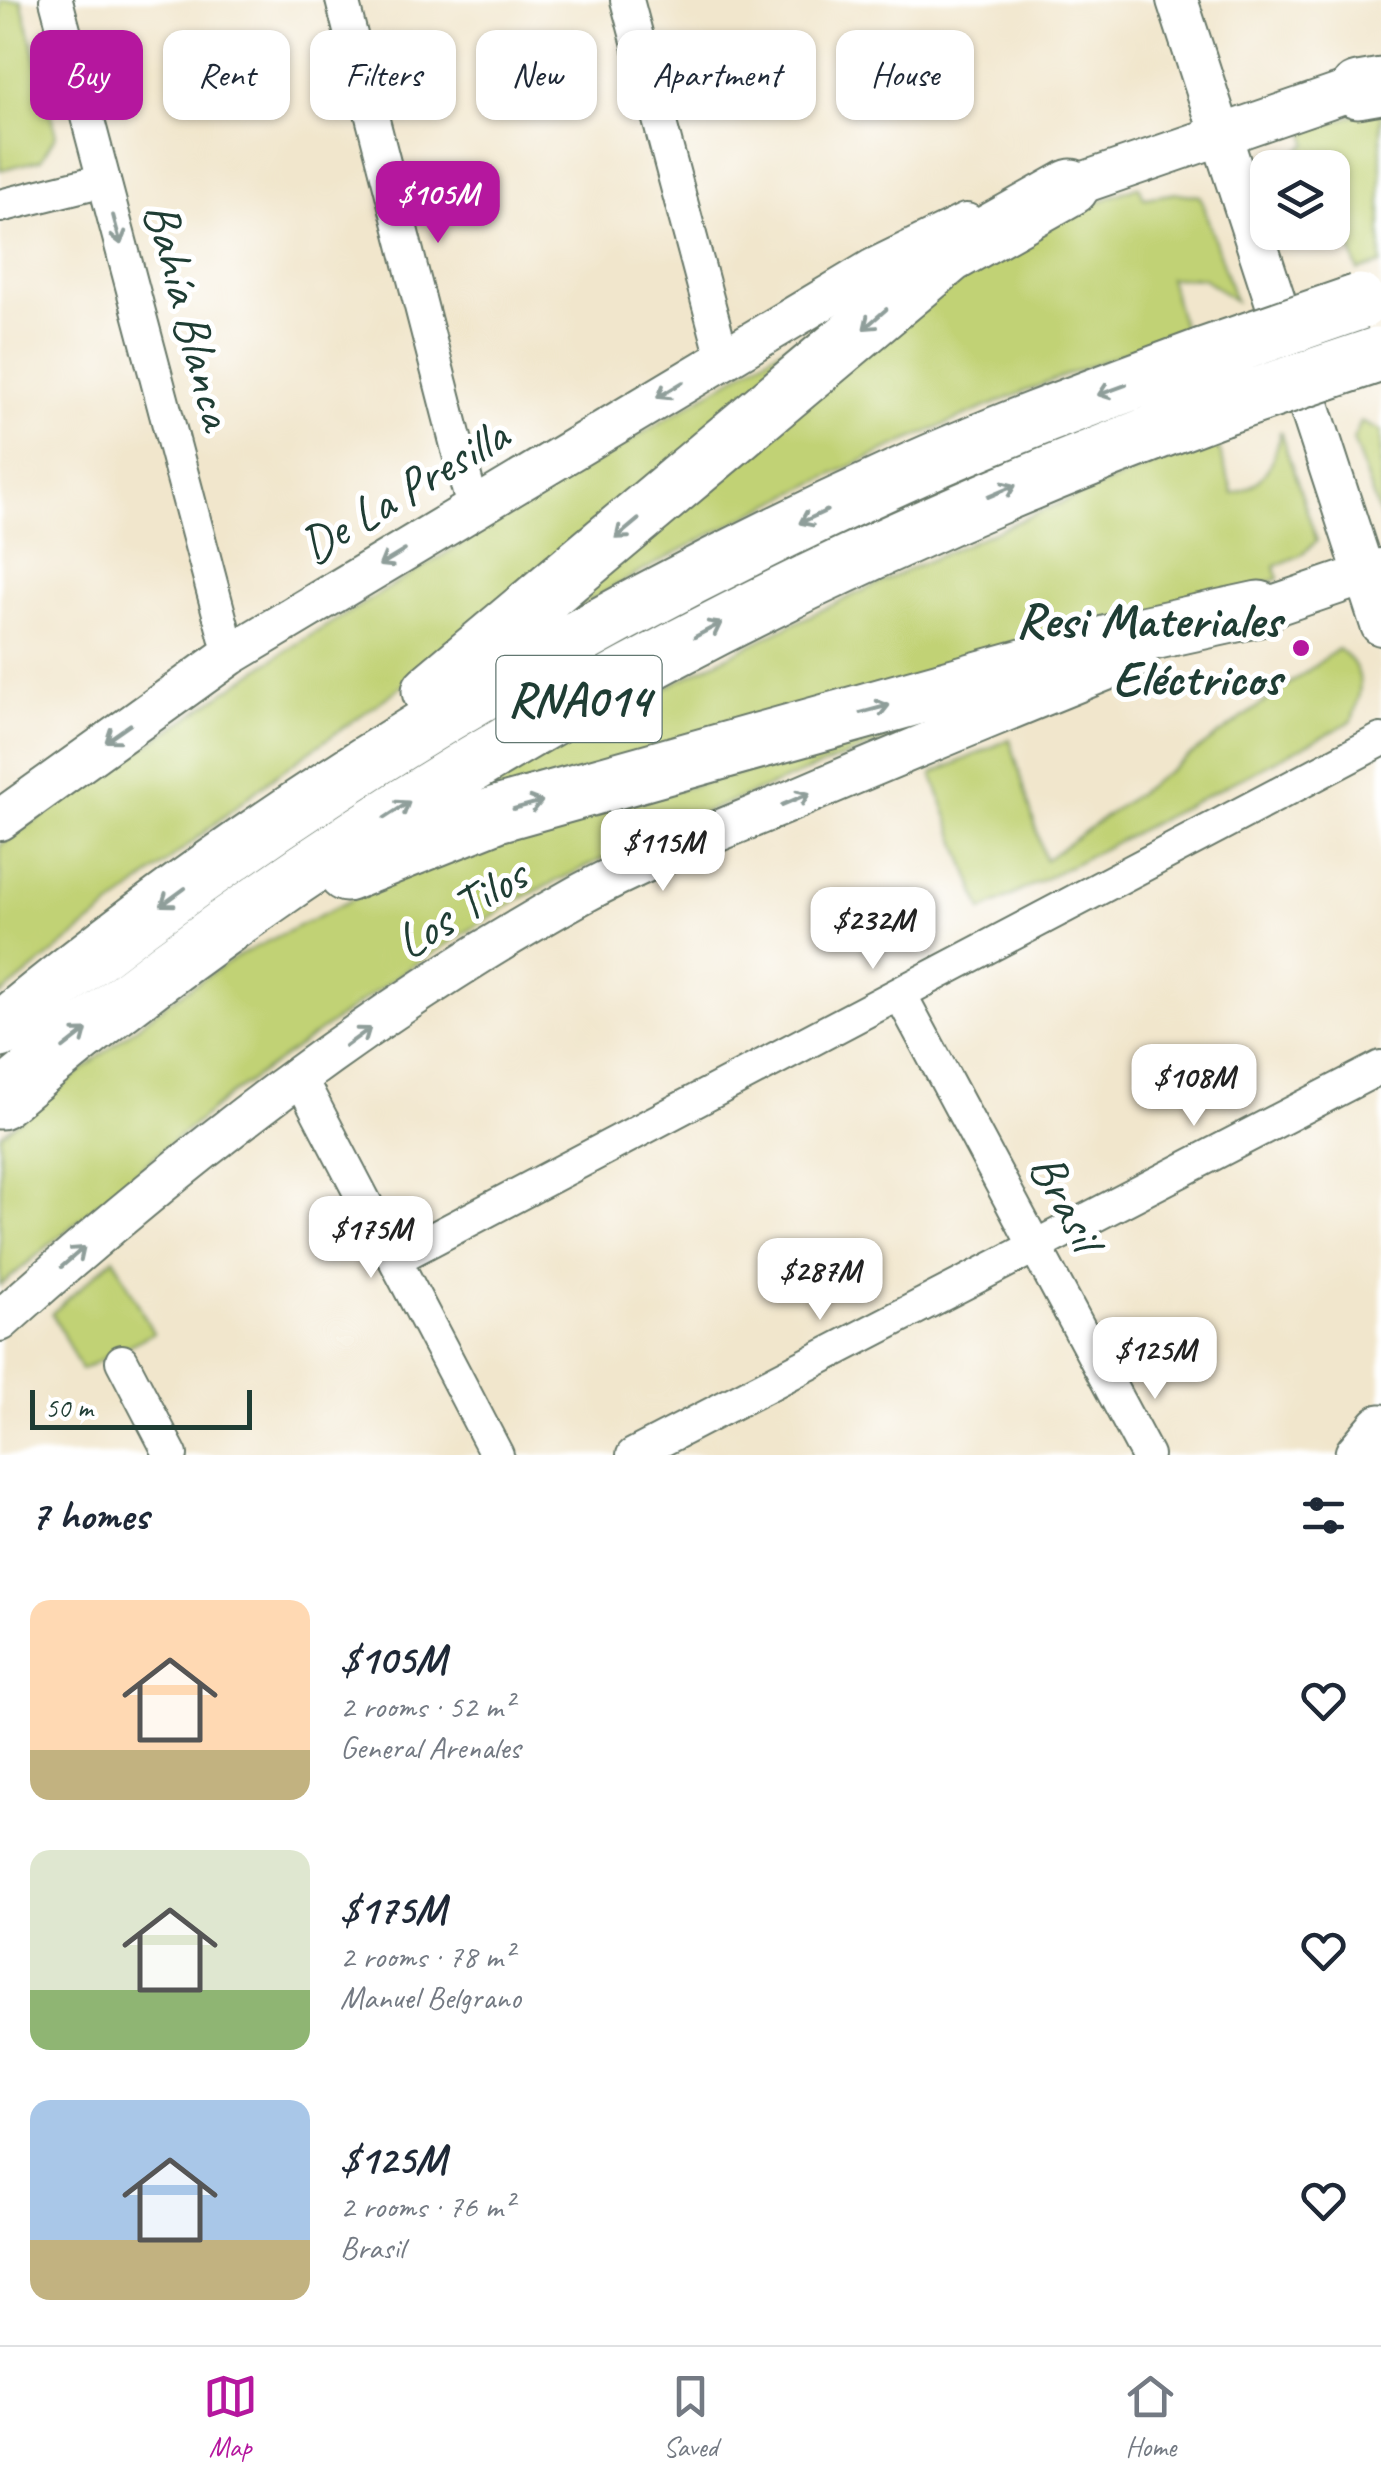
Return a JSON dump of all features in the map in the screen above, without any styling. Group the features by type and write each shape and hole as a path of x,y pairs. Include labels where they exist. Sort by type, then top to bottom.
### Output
{"highway":[{"path":"225,860 477,656 928,272 990,230 1071,187"},
{"name":"RNA014","path":"0,1030 225,860 454,710 692,577 945,456 1203,356 1370,298"},
{"name":"RNA014","path":"0,1101 212,936 423,792 650,660 932,521 1220,408 1379,354"},
{"path":"212,936 387,856 498,814 1134,636 1259,609"}],"main road":[{"path":"1357,1454 1381,1427"},
{"path":"1357,1454 1381,1452"}],"street":[{"name":"Bahía Blanca","path":"56,0 230,655"},
{"path":"342,0 474,508"},
{"path":"627,0 723,358"},
{"path":"1177,0 1218,134 1372,572 1381,625"},
{"name":"De La Presilla","path":"0,820 230,655 874,269 950,231 1218,134 1373,85"},
{"path":"0,206 104,180"},
{"name":"Los Tilos","path":"0,1321 116,1220 300,1078 407,1002 582,894 874,765 1259,609 1372,572"},
{"path":"394,1259 1381,740"},
{"name":"Brasil","path":"900,994 1147,1455"},
{"path":"632,1455 1381,1067"},
{"path":"300,1078 497,1455"},
{"path":"122,1361 171,1455"}],"green space":[{"path":"0,0 21,0 30,35 30,120 52,120 56,135 41,160 0,170"},
{"path":"1381,106 1381,264 1358,271 1350,246 1350,150 1298,150 1308,144 1305,131"},
{"path":"1139,186 1144,198 1177,193 1200,196 1235,301 1203,278 1169,278 1184,331 1004,400 828,477 656,563 490,661 1009,235"},
{"path":"897,278 418,675 272,778 0,996 0,845 287,650"},
{"path":"1361,422 1381,431 1381,520 1353,440"},
{"path":"1280,431 1317,541 1301,555 1275,566 1278,579 1109,633 446,808 728,655 1018,521 1216,439 1233,494 1244,490 1267,470"},
{"path":"1338,649 1354,664 1360,681 1352,721 982,911 932,774 1010,739 1045,860"},
{"path":"952,714 677,823 519,899 409,968 227,1097 0,1286 0,1135 168,1002 238,956 444,854"},
{"path":"114,1258 153,1333 81,1370 52,1313"}],"place":[{"name":"Resi Materiales Eléctricos","path":"1301,648"}]}
